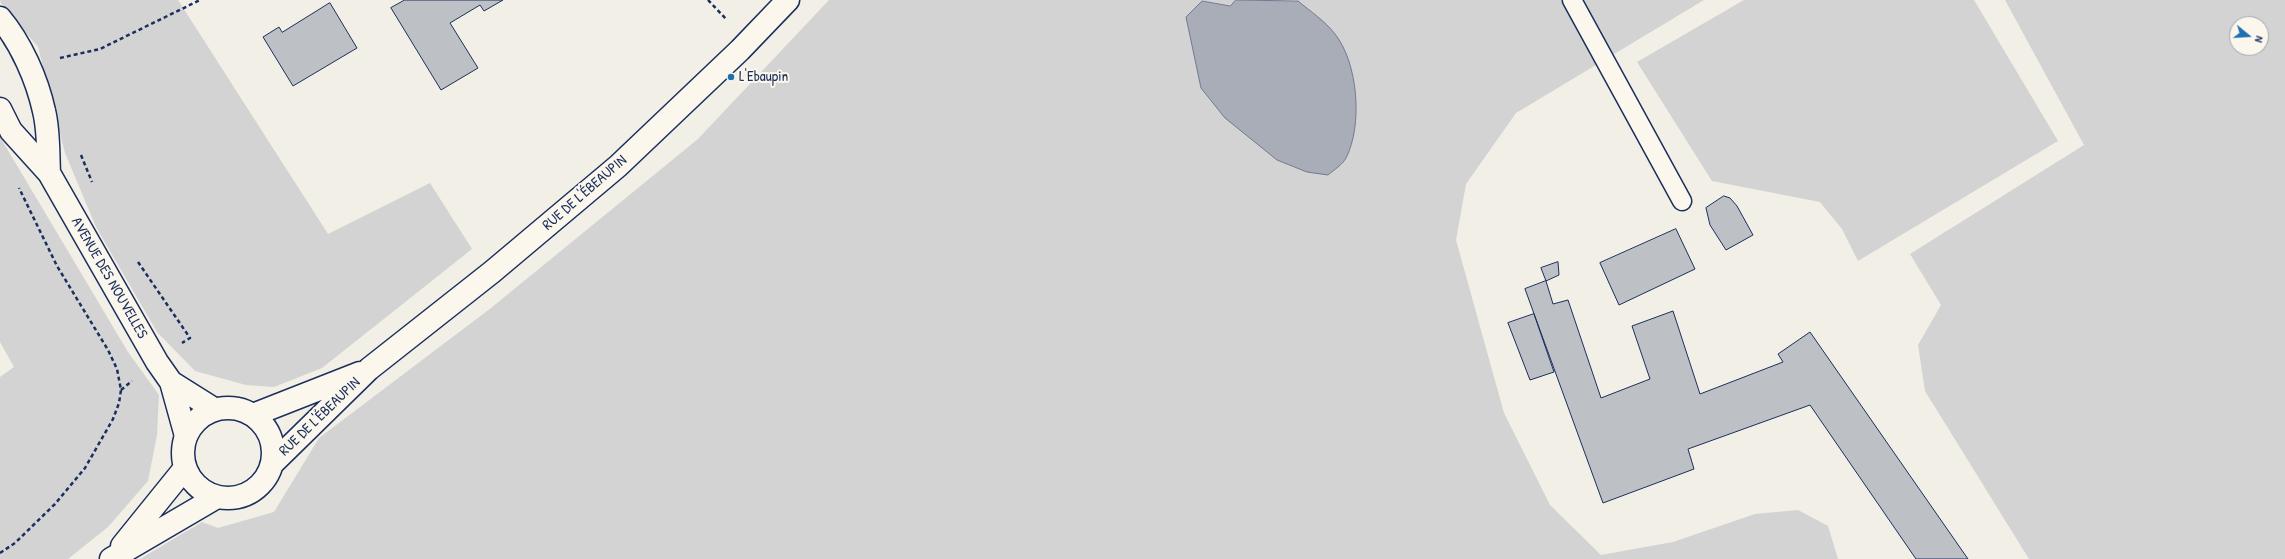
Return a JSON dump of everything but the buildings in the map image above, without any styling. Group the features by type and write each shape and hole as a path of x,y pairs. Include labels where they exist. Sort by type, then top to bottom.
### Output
{"street":[{"name":"RUE DE L'ÉBEAUPIN","path":"272,464 369,369 492,272 618,166 740,50 788,0"},
{"name":"AVENUE DES NOUVELLES","path":"0,18 7,26 30,68 45,112 49,173"},
{"name":"AVENUE DES NOUVELLES","path":"0,109 11,131 49,173 157,362 171,382 186,436"},
{"name":"RUE DE L'ÉBEAUPIN","path":"254,415 369,369"},
{"name":"AVENUE DES NOUVELLES","path":"171,382 214,409"},
{"path":"228,407 241,409 254,415 263,424 270,436 274,450 272,464 266,477 257,488 244,495 230,498 216,497 203,491 192,481 185,468 182,454 186,436 197,421 214,409 228,407"},
{"path":"111,559 185,468"},
{"path":"111,559 216,497"}],"lane":[{"path":"1572,0 1682,201"}],"path":[{"path":"30,68 56,59 100,49 200,0"},
{"path":"79,151 93,184"},
{"path":"0,553 15,543 44,515 85,468 113,419 119,403 121,390 117,369 108,350 57,266 17,184"},
{"path":"121,390 190,338 134,256"}],"shaded area":[{"path":"0,0 178,0 328,234 430,183 472,249 322,368 274,387 246,385 195,371 157,332 96,227 65,153 38,47"},
{"path":"829,0 1236,0 1230,6 1202,1 1186,17 1298,1 1295,0 1704,0 1516,113 1466,184 1456,240 1504,413 1550,505 1601,555 1673,542 1755,514 1798,510 1828,526 1838,559 140,559 202,522 218,528 274,512 319,438 491,308 698,139"},
{"path":"1236,0 1298,1 1327,25 1343,46 1349,61 1356,94 1355,129 1345,160 1328,175 1307,172 1277,160 1225,118 1201,88 1186,17 1202,1 1230,6"},
{"path":"1744,0 1974,0 2058,141 1858,261 1842,229 1820,202 1712,181 1637,62"},
{"path":"2005,0 2285,0 2285,559 2029,559 1925,391 1918,345 1941,305 1910,254 2084,145"},
{"path":"0,137 128,352 159,395 157,435 148,481 108,527 68,559 0,559 0,377 14,367 0,342"}],"place":[{"name":"L'Ebaupin","path":"731,77"}]}
